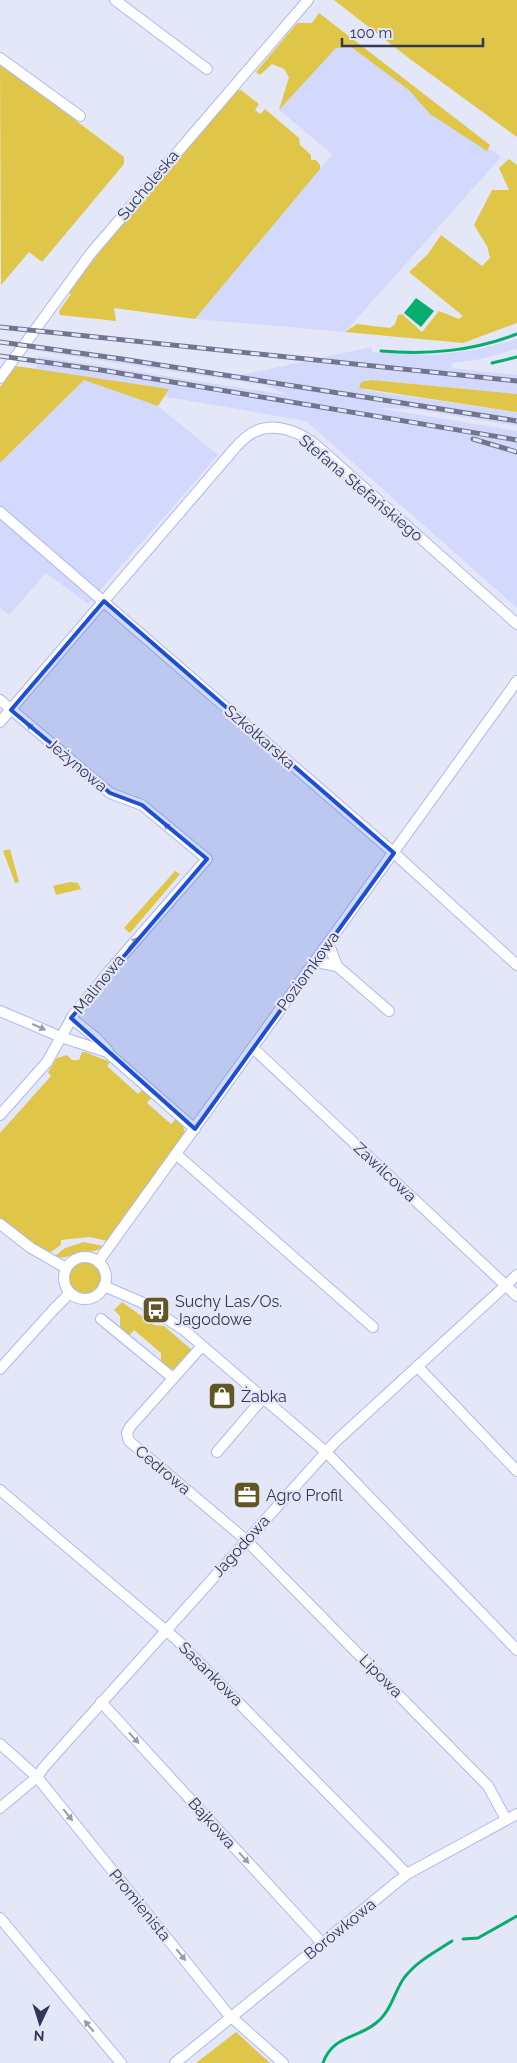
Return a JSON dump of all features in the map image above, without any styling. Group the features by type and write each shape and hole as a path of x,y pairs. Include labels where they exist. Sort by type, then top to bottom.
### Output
{"street":[{"path":"115,0 206,68"},
{"name":"Sucholeska","path":"0,378 102,240 307,0"},
{"path":"0,58 80,116"},
{"name":"Stefana Stefańskiego","path":"0,722 245,438 258,430 269,427 293,431 310,441 517,624"},
{"name":"Szkółkarska","path":"0,512 394,853 517,965"},
{"name":"Poziomkowa","path":"98,1262 517,680"},
{"name":"Jeżynowa","path":"0,700 110,793 142,805 207,859"},
{"name":"Malinowa","path":"0,1115 47,1062 71,1018 110,970 207,859"},
{"path":"326,946 331,950 337,966 389,1011"},
{"path":"317,960 337,966"},
{"path":"0,1010 61,1037 107,1052 114,1057"},
{"path":"71,1018 96,1038 114,1057 194,1129"},
{"name":"Zawilcowa","path":"253,1048 517,1296"},
{"path":"176,1154 373,1327"},
{"path":"0,1224 31,1248 66,1268"},
{"path":"81,1257 87,1257 98,1262 106,1276 101,1292 89,1298 76,1297 70,1293 64,1284 64,1273 70,1263 81,1257"},
{"name":"Jagodowa","path":"0,1808 37,1777 101,1702 326,1452 517,1275"},
{"path":"104,1286 121,1292 156,1310 202,1346 326,1452 517,1650"},
{"path":"0,1369 70,1293"},
{"path":"101,1319 173,1378"},
{"name":"Cedrowa","path":"202,1346 126,1433 129,1441 246,1540"},
{"path":"417,1366 517,1471"},
{"path":"216,1452 263,1398"},
{"name":"Sasankowa","path":"0,1490 166,1630 407,1874"},
{"name":"Lipowa","path":"246,1540 488,1786 506,1820"},
{"name":"Bajkowa","path":"101,1702 322,1943"},
{"name":"Promienista","path":"0,1744 37,1777 232,2017 283,2063"},
{"name":"Borówkowa","path":"175,2063 407,1874 517,1814"},
{"path":"0,1918 121,2063"}],"highlighted area":[{"path":"104,601 394,853 195,1129 71,1018 207,859 142,805 110,793 11,710"}],"shaded area":[{"path":"334,0 517,0 517,137 410,59"},
{"path":"319,13 490,145 487,151 430,114 409,90 351,47 336,48 279,110 289,77 284,69 272,64 260,75 256,72 297,23 312,23"},
{"path":"351,47 501,157 345,332 195,319 332,154 279,110 336,48"},
{"path":"0,63 124,157 124,164 42,262 29,252 1,285"},
{"path":"241,90 259,104 255,110 260,114 265,109 299,138 300,145 311,155 311,160 316,160 320,165 320,169 195,319 114,308 116,321 60,315 59,311 71,294 68,292 130,214 235,91"},
{"path":"509,159 517,165 517,323 463,343 345,332 357,324 390,328 395,324 398,315 402,314 422,332 439,311 459,319 463,316 409,272 428,254 441,235 482,266 490,258 487,246 474,225 492,190 509,190 499,168"},
{"path":"416,298 434,311 421,327 404,313"},
{"path":"517,339 517,349 481,359 452,363 451,368 517,375 517,394 372,380 364,390 517,412 517,426 413,409 377,408 517,431 517,608 306,421 98,385 158,406 218,455 88,604 46,573 9,615 0,607 0,463 82,382 36,372 38,356 287,395 265,385 31,350 33,344 241,375 372,347 371,352 432,355 476,350"},
{"path":"16,366 169,389 158,406 84,380 0,463 0,387"},
{"path":"372,380 517,394 517,412 359,388 361,382"},
{"path":"10,849 19,882 15,883 3,851"},
{"path":"175,871 180,874 130,933 124,928"},
{"path":"70,882 78,883 81,889 56,895 53,886"},
{"path":"82,1052 110,1062 107,1066 138,1094 143,1089 152,1097 147,1103 171,1124 176,1119 183,1126 185,1133 107,1241 90,1237 61,1240 61,1245 49,1253 0,1218 0,1133 51,1076 48,1072 57,1058 67,1055 72,1060 79,1060"},
{"path":"84,1242 103,1246 95,1251 79,1252 65,1257 55,1256 65,1248"},
{"path":"85,1261 96,1266 101,1277 96,1288 85,1293 74,1288 69,1277 74,1266"},
{"path":"122,1302 154,1325 164,1326 192,1350 175,1369 166,1369 161,1364 161,1353 134,1330 128,1337 120,1329 120,1316 114,1310"},
{"path":"236,2032 270,2063 196,2063"}],"waterway":[{"path":"381,351 433,352 467,348 517,334"},
{"path":"492,363 517,357"},
{"path":"463,1939 478,1938 517,1916"},
{"path":"323,2063 327,2054 339,2042 376,2023 389,2008 409,1972 426,1957 452,1941"}],"railway":[{"path":"0,327 517,381"},
{"path":"0,342 122,359 517,421"},
{"path":"0,356 101,370 517,440"},
{"path":"473,439 517,452"}],"place":[{"name":"Suchy Las/Os. Jagodowe","path":"156,1310"},
{"name":"Żabka","path":"222,1396"},
{"name":"Agro Profil","path":"247,1495"}]}
